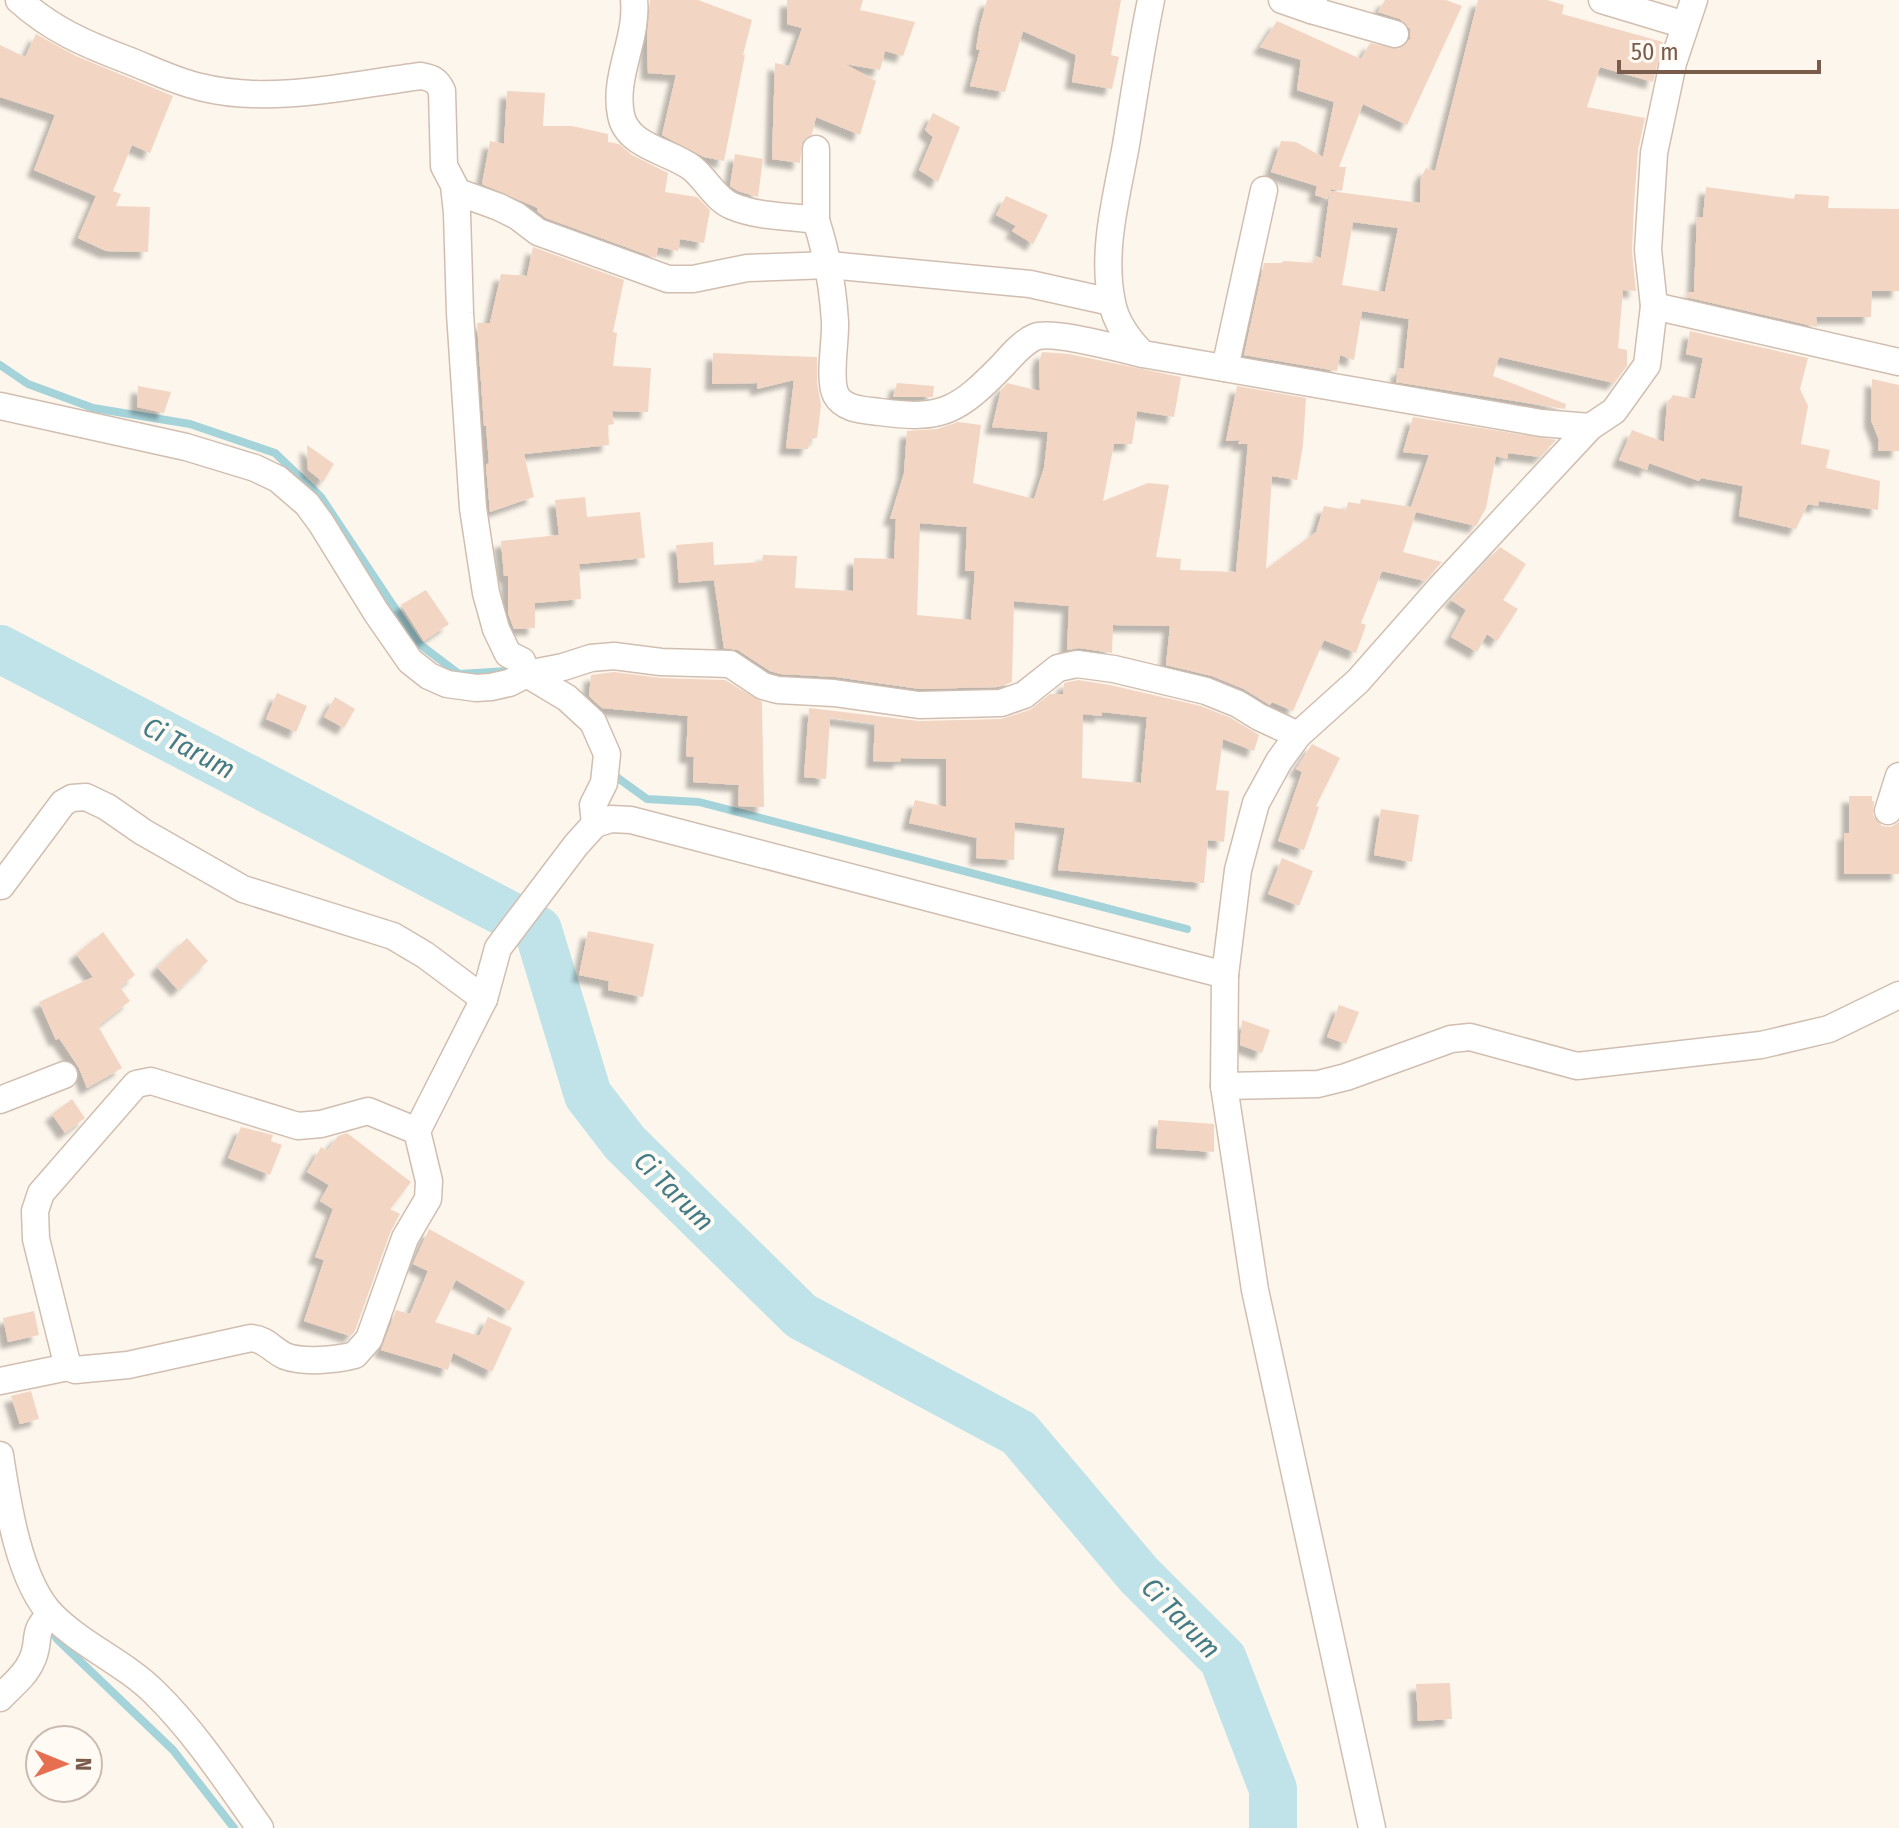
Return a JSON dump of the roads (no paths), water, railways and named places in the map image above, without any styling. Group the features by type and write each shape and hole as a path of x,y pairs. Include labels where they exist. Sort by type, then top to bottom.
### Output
{"street":[{"path":"19,0 63,33 173,79 203,88 287,93 421,76 433,78 442,91 444,166 455,191 473,508 486,593 496,629 508,654 522,661 522,677"},
{"path":"634,0 620,105 628,131 694,170 731,206 748,212 816,220"},
{"path":"1143,354 1119,322 1111,302 1109,270 1112,219 1151,0"},
{"path":"1282,0 1312,5 1395,34"},
{"path":"1602,0 1685,25"},
{"path":"1372,1828 1255,1290 1224,1086 1225,975 1238,870 1256,803 1279,761 1298,735 1358,681 1590,427 1614,411 1647,365 1654,306 1648,250 1654,153 1673,63 1694,0"},
{"path":"816,149 816,220 829,265 836,325 834,389 841,401 856,408 903,415 940,414 965,401 1025,344 1039,336 1076,339 1303,384 1541,423 1590,427"},
{"path":"1225,368 1264,190"},
{"path":"455,191 499,207 538,232 668,279 693,279 747,268 829,265 1030,284 1111,302"},
{"path":"1654,306 1899,362"},
{"path":"0,406 186,447 255,468 278,479 307,504 321,523 410,661 429,676 460,687 491,687 601,656 735,665 763,686 778,690 834,693 932,705 1010,701 1024,695 1058,668 1077,664 1114,669 1206,691 1298,735"},
{"path":"522,677 567,698 593,722 607,754 604,783 593,805 595,824"},
{"path":"1888,811 1899,776"},
{"path":"1,886 63,803 72,798 86,797 243,889 393,936 425,955 484,999"},
{"path":"0,1381 68,1367 75,1370 128,1365 251,1338 259,1339 277,1352 297,1359 347,1357 361,1350 369,1339 405,1238 428,1199 429,1181 417,1131 484,999 498,948 595,824 611,819 631,820 1225,975"},
{"path":"1224,1086 1330,1082 1451,1039 1470,1037 1577,1066 1761,1045 1829,1029 1899,995"},
{"path":"0,1100 64,1075"},
{"path":"68,1367 39,1252 35,1211 41,1193 136,1084 151,1081 298,1126 321,1124 368,1111 417,1131"},
{"path":"0,1455 19,1548 47,1618 154,1692 260,1828"},
{"path":"0,1698 33,1659 37,1630 47,1618"}],"waterway":[{"path":"0,365 28,384 93,408 190,424 275,453 321,497 418,643 459,674 508,671 512,674"},
{"name":"Ci Tarum","path":"0,649 538,930 588,1095 625,1143 801,1316 1019,1433 1139,1575 1223,1659 1273,1789 1273,1828"},
{"path":"611,773 647,799 699,802 1187,929"},
{"path":"48,1626 57,1639 173,1750 234,1828"}]}
